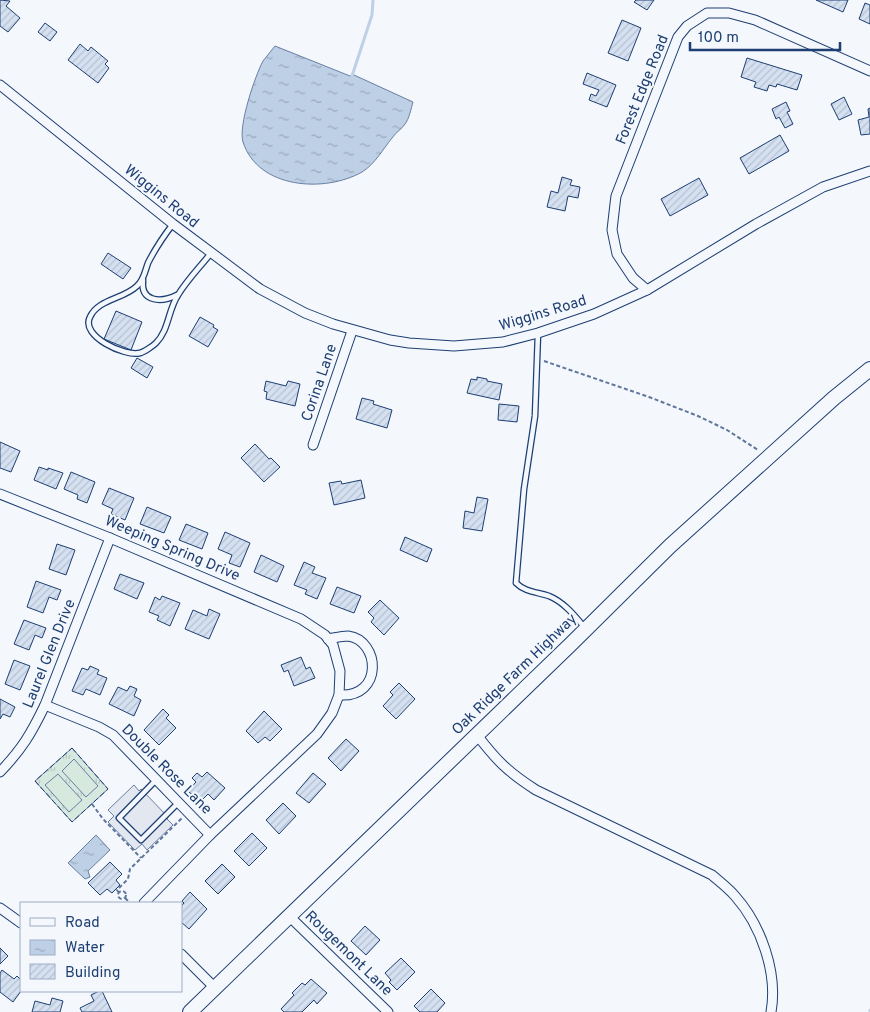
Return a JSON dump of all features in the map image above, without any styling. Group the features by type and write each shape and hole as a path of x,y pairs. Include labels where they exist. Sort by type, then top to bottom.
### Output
{"main road":[{"name":"Oak Ridge Farm Highway","path":"190,1012 670,546 834,398 870,369"}],"street":[{"name":"Forest Edge Road","path":"647,290 633,278 617,254 612,230 616,196 678,37 687,26 707,13 729,13 754,20 870,71"},
{"name":"Wiggins Road","path":"0,85 173,224 237,273 278,299 305,313 352,330 409,343 454,346 503,342 538,333 594,314 647,290 756,224 823,187 870,171"},
{"name":"Corina Lane","path":"313,445 352,330"},
{"name":"Weeping Spring Drive","path":"0,494 301,618 325,635 333,645 340,671 339,695 332,713 317,734 210,835 145,902"},
{"name":"Laurel Glen Drive","path":"0,772 19,752 32,732 45,705 110,538"},
{"path":"328,639 346,636 363,643 370,654 373,668 370,680 360,693 349,696 339,695"},
{"name":"Double Rose Lane","path":"45,705 99,727 112,735 210,835"},
{"path":"477,735 506,770 523,782 712,875 736,896 752,920 766,951 771,978 771,1012"},
{"path":"0,908 20,922"},
{"name":"Rougemont Lane","path":"289,916 388,1012"},
{"path":"182,955 215,988"}],"lane":[{"path":"173,224 148,264 142,287 143,292 152,298 165,300 178,295"},
{"path":"143,278 136,287 108,301 91,313 88,320 89,330 95,338 126,353 140,353 156,343 166,329 171,308 178,295 211,253"},
{"path":"538,333 535,416 524,489 516,582 521,588 550,597 569,609 586,628"},
{"path":"157,779 119,818 142,840 179,802"}],"path":[{"path":"538,359 698,416 727,430 768,457"},
{"path":"92,804 103,819 141,858"},
{"path":"125,898 120,899 117,890 128,879 129,871 182,818"},
{"path":"119,892 124,892 126,894 125,898 129,902"}],"green space":[{"path":"72,748 108,789 72,822 35,781"},
{"path":"74,759 98,786 86,797 62,771"},
{"path":"58,774 82,800 69,812 45,785"}],"shaded area":[{"path":"134,785 139,791 141,789 168,817 167,819 173,825 147,850 142,844 135,850 108,822 114,816 108,810"}],"water":[{"path":"275,46 350,76 354,75 413,102 405,124 367,169 347,179 330,183 312,184 277,178 251,158 243,142 242,135 245,113 263,61"},
{"path":"96,835 110,850 88,871 90,877 85,879 68,863"}],"building":[{"path":"0,0 10,1 6,6 20,18 8,32 0,26"},
{"path":"636,0 654,0 647,10 634,2"},
{"path":"816,0 848,0 843,12"},
{"path":"865,3 870,5 870,24 859,19"},
{"path":"622,20 641,28 628,61 608,53"},
{"path":"45,23 57,32 50,41 38,32"},
{"path":"80,44 88,51 91,47 108,61 105,64 109,68 98,83 68,60"},
{"path":"747,58 802,75 797,90 777,84 776,87 769,85 767,91 754,87 756,82 741,77"},
{"path":"587,73 616,85 607,107 589,100 591,94 596,96 599,90 583,84"},
{"path":"844,97 852,114 839,120 831,104"},
{"path":"786,102 790,111 787,112 793,124 785,128 779,117 776,119 772,109"},
{"path":"870,108 870,134 861,135 858,120 869,117 868,109"},
{"path":"780,135 789,151 749,174 740,158"},
{"path":"562,177 572,180 570,185 580,187 578,198 568,196 565,211 547,207 551,191 558,193"},
{"path":"699,178 708,195 670,216 661,199"},
{"path":"108,253 131,268 123,279 101,264"},
{"path":"116,311 142,322 131,350 104,339"},
{"path":"200,317 214,325 213,327 218,330 208,347 189,336"},
{"path":"137,358 153,367 147,378 131,368"},
{"path":"477,377 502,384 499,400 467,393 471,379 477,380"},
{"path":"266,381 286,386 288,381 300,384 295,406 266,399 267,392 264,391"},
{"path":"362,398 374,401 373,404 392,410 387,428 356,419"},
{"path":"499,404 519,406 517,422 498,420"},
{"path":"0,442 20,451 11,472 0,468"},
{"path":"255,444 269,459 271,458 280,467 264,482 241,458"},
{"path":"39,467 63,473 56,489 34,480"},
{"path":"71,472 95,482 87,503 77,499 78,495 64,489"},
{"path":"361,480 365,498 334,505 329,483 341,481 342,484"},
{"path":"109,488 134,498 125,520 111,514 113,509 102,504"},
{"path":"477,497 488,499 482,531 463,528 465,511 474,513"},
{"path":"147,507 171,517 164,533 140,524"},
{"path":"186,524 208,533 202,549 179,540"},
{"path":"225,532 250,543 240,567 229,563 232,555 218,549"},
{"path":"405,537 432,549 427,562 400,550"},
{"path":"57,544 75,550 66,575 49,569"},
{"path":"261,555 284,566 277,582 254,572"},
{"path":"304,562 315,567 312,573 326,578 317,599 305,594 307,590 294,585"},
{"path":"120,574 144,583 137,599 114,589"},
{"path":"36,581 61,590 57,600 49,597 43,613 27,607"},
{"path":"337,587 361,596 354,613 330,604"},
{"path":"162,596 180,603 170,626 157,620 159,616 149,612 155,597 160,600"},
{"path":"380,600 399,618 384,635 371,622 374,618 368,612"},
{"path":"209,609 220,614 209,639 185,629 193,610 207,616"},
{"path":"24,620 46,628 42,638 35,635 29,650 14,644"},
{"path":"301,657 306,669 310,667 315,678 294,686 288,670 284,672 281,665"},
{"path":"14,660 30,666 20,690 5,684"},
{"path":"90,666 99,670 97,674 107,678 100,695 86,689 83,695 72,691 82,668 88,670"},
{"path":"399,683 415,699 396,719 383,706 393,695 390,692"},
{"path":"130,686 137,689 134,696 141,700 134,716 109,704 118,687 127,691"},
{"path":"0,699 15,707 10,717 3,714 0,719"},
{"path":"163,709 169,715 166,718 176,728 159,745 144,730"},
{"path":"264,711 282,729 270,741 265,737 258,743 246,731"},
{"path":"346,739 359,751 341,771 328,758"},
{"path":"207,772 225,788 214,800 208,794 200,802 188,791 196,782 192,778 197,773 202,777"},
{"path":"313,773 326,784 309,803 296,793"},
{"path":"283,803 296,816 279,834 266,820"},
{"path":"252,833 267,848 249,866 234,851"},
{"path":"110,862 122,874 116,880 120,885 112,893 107,889 100,895 88,883"},
{"path":"222,864 235,877 218,894 205,881"},
{"path":"190,892 207,909 189,929 182,923 182,905 184,903 182,901"},
{"path":"365,926 380,940 366,955 351,941"},
{"path":"0,948 8,956 0,964"},
{"path":"401,958 415,972 397,990 389,982 391,980 385,973"},
{"path":"2,970 14,979 17,976 20,979 20,992 13,1002 0,992 0,973"},
{"path":"311,979 327,993 317,1004 314,1000 302,1012 284,1012 281,1009 294,995 292,993 302,983 305,985"},
{"path":"431,989 445,1003 437,1012 420,1012 414,1006"},
{"path":"102,992 112,1012 82,1012 80,1008 94,1001 91,995"},
{"path":"52,998 63,1001 60,1012 32,1012 35,1001 50,1005"}],"waterway":[{"path":"351,79 372,15 373,0"}],"fence":[{"path":"72,748 108,789 72,822 35,781 72,748"}]}
